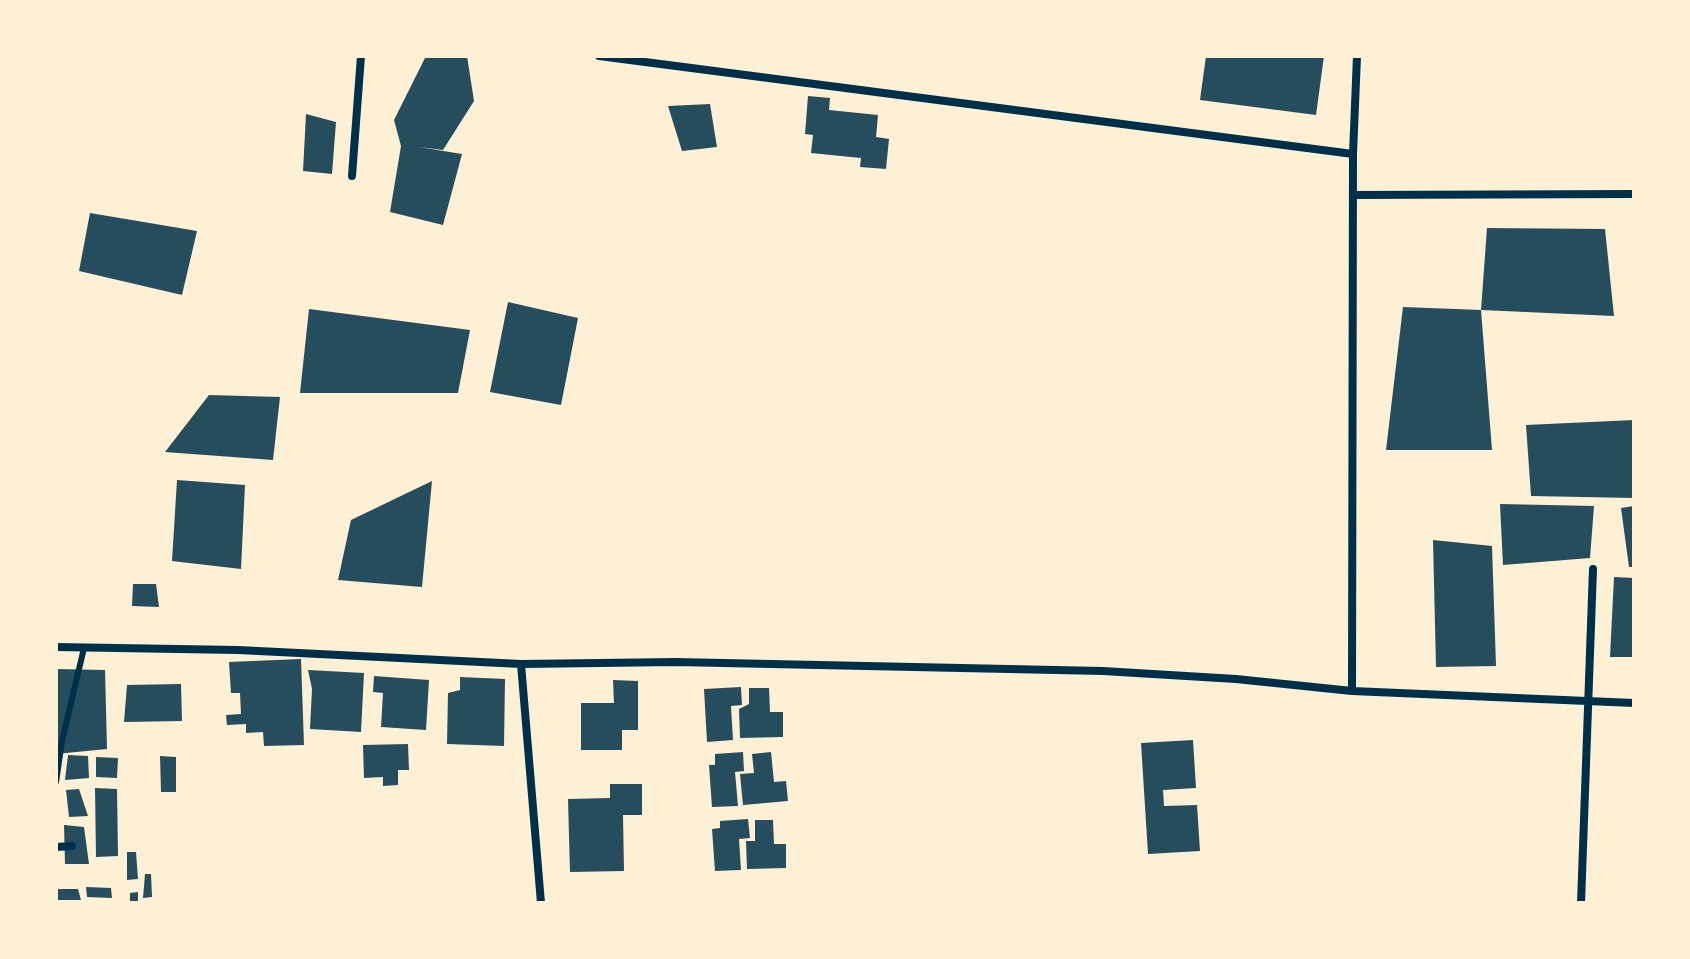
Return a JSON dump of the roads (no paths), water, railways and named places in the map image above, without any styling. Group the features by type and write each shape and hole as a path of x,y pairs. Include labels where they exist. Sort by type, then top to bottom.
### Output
{"street":[{"path":"352,176 361,56"},
{"path":"599,56 1353,154"},
{"path":"1352,691 1353,154 1357,56"},
{"path":"1353,195 1634,194"},
{"path":"1581,903 1593,569"},
{"path":"56,647 238,650 521,664 676,662 1073,670 1236,679 1352,691 1634,703"},
{"path":"521,664 541,903"},
{"path":"56,847 72,846"}],"lane":[{"path":"56,782 62,741 84,648"}]}
